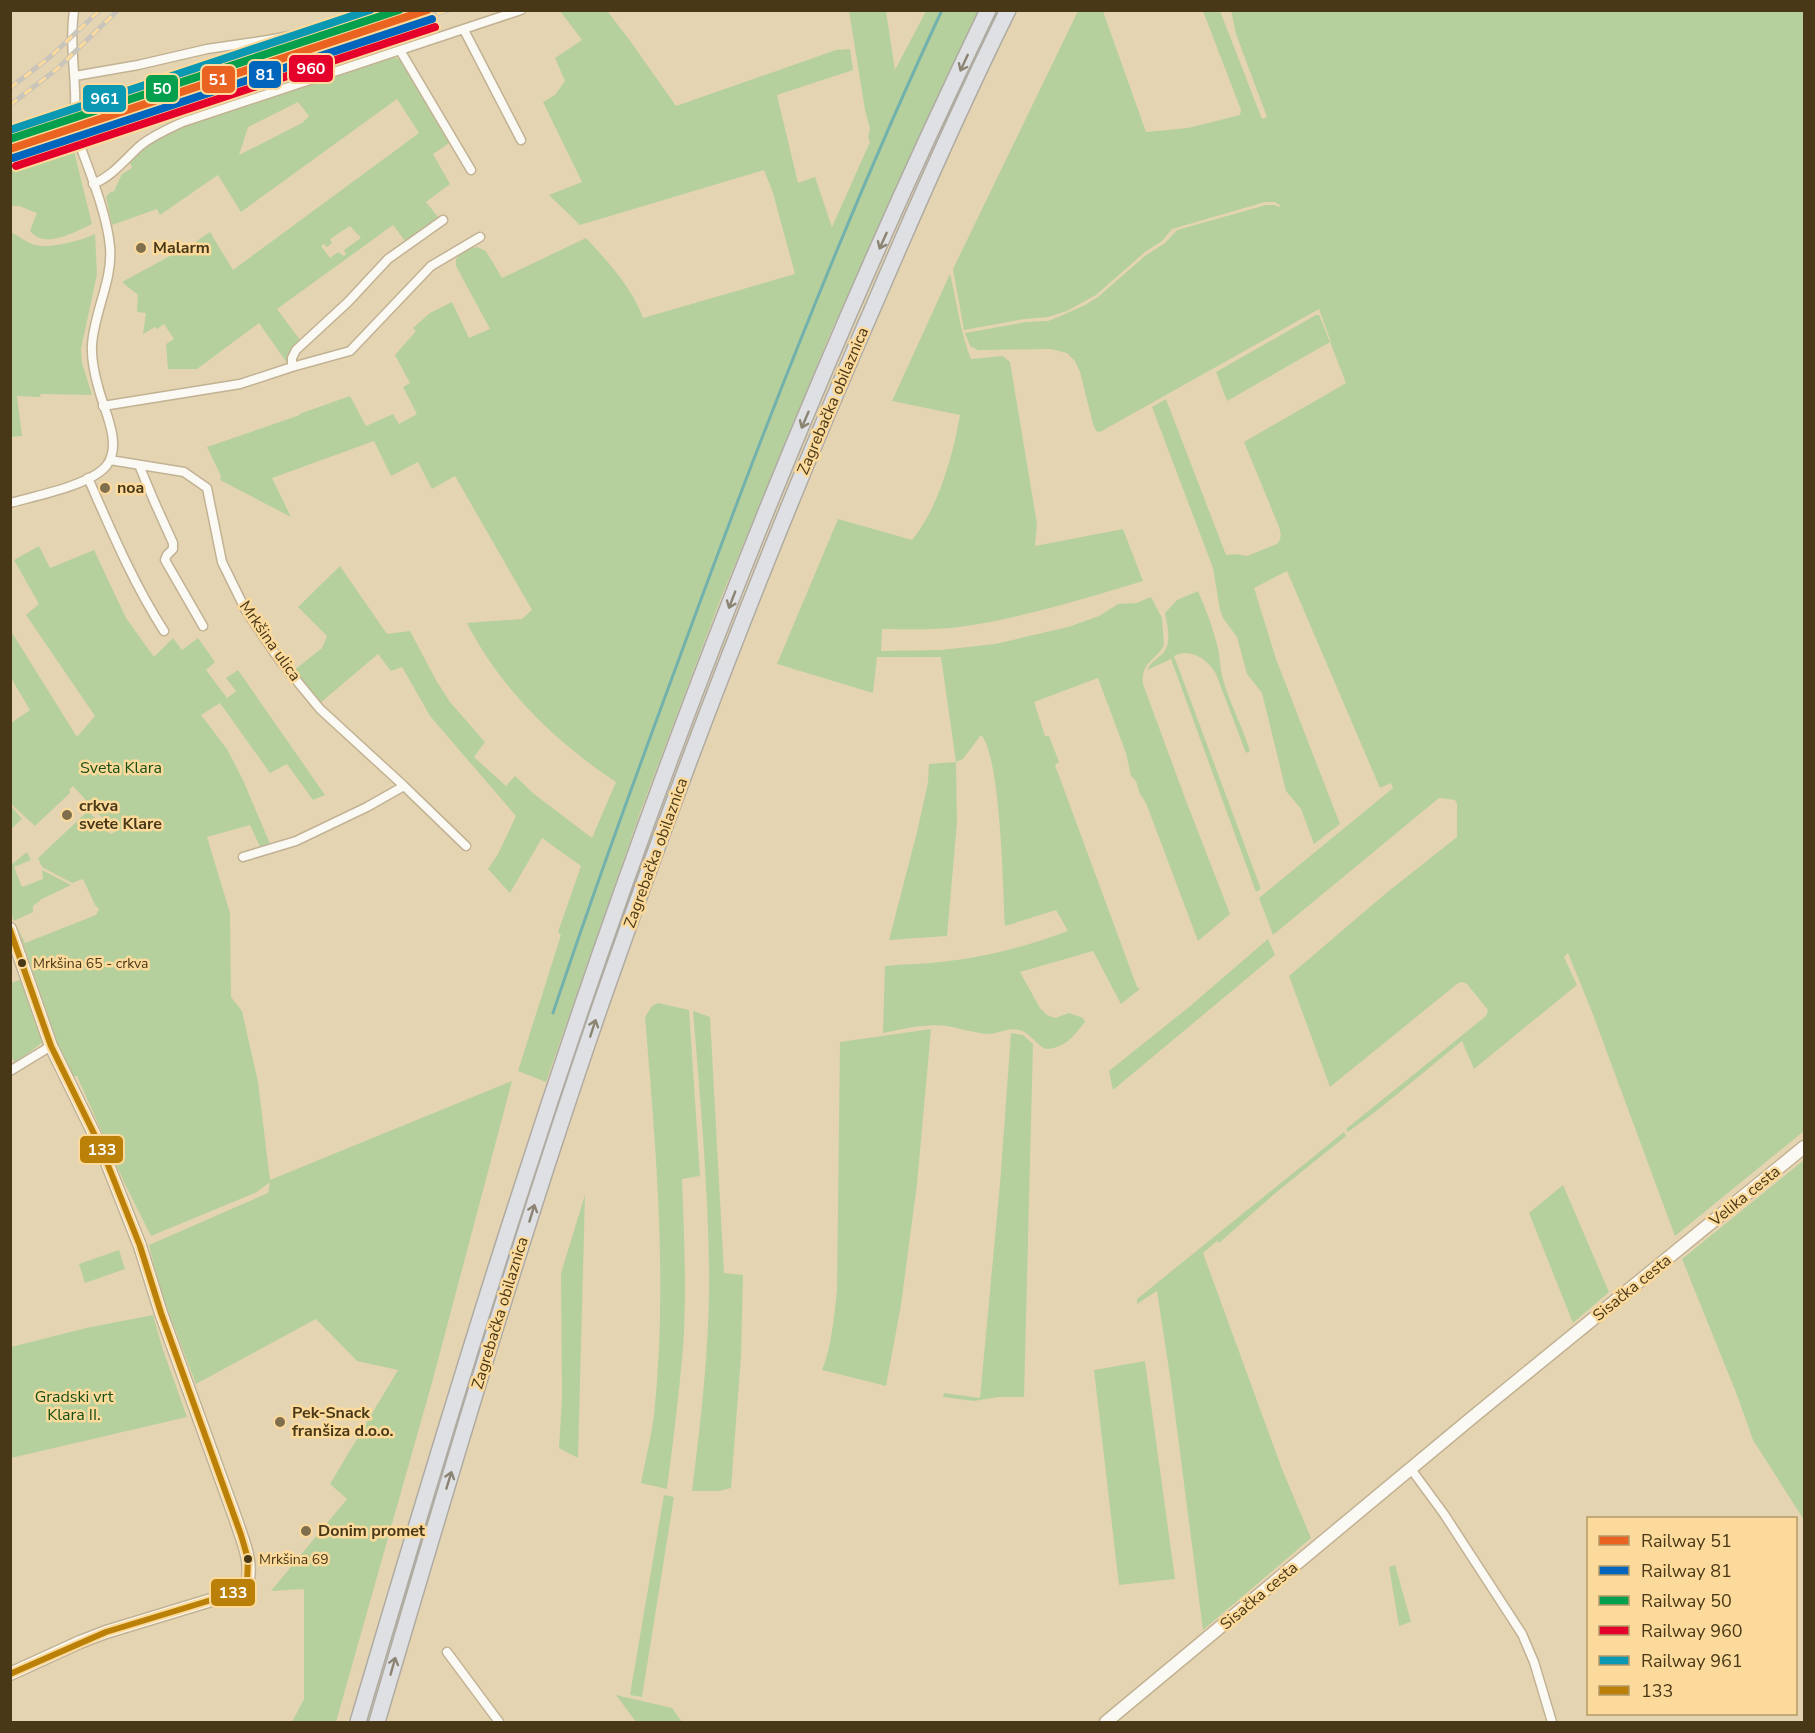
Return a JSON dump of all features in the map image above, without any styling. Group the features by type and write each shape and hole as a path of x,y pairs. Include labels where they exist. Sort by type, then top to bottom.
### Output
{"highway":[{"name":"Zagrebačka obilaznica","path":"358,1722 522,1185 649,818 754,543 825,373 988,10"},
{"name":"Zagrebačka obilaznica","path":"377,1722 466,1424 536,1202 601,1005 667,822 771,549 837,389 925,188 1008,10"}],"street":[{"path":"10,503 78,483 98,473 110,460 113,449 95,376 92,349 94,326 110,267 111,253 105,220 75,127 75,75 71,39 74,10"},
{"path":"75,75 138,65 207,49 311,32 372,10"},
{"path":"93,184 103,180 140,146 157,134 183,122 400,52 521,10"},
{"path":"464,30 520,140"},
{"path":"400,52 471,171"},
{"path":"292,367 291,358 296,350 348,302 382,264 408,243 443,220"},
{"path":"103,406 240,384 350,351 431,266 480,237"},
{"name":"Mrkšina ulica","path":"110,460 183,472 207,488 222,562 246,611 278,658 320,709 465,846"},
{"path":"139,465 173,543 173,549 165,560 203,626"},
{"path":"88,478 144,599 164,631"},
{"path":"243,857 296,841 367,807 404,786"},
{"path":"10,929 51,1046 102,1150 140,1246 236,1520 246,1552 249,1575 247,1582 231,1593 106,1632 10,1674"},
{"path":"10,1071 51,1046"},
{"name":"Velika cesta","path":"1685,1244 1804,1147"},
{"name":"Sisačka cesta","path":"1106,1722 1685,1244"},
{"path":"1411,1468 1444,1514 1522,1634 1534,1662 1552,1722"},
{"path":"447,1652 499,1722"}],"green space":[{"path":"560,11 609,11 676,106 836,50 850,49 853,70 777,95 798,183 815,177 832,227 870,142 868,137 870,129 849,11 886,11 895,70 926,11 979,11 830,334 719,603 641,810 546,1082 518,1071 561,935 558,932 581,866 542,838 510,893 488,869 498,854 516,816 430,716 402,667 391,671 378,654 319,704 292,672 322,648 327,636 298,607 340,566 387,634 410,631 450,702 485,742 474,757 506,786 515,776 534,794 592,838 616,782 572,749 531,712 496,670 467,623 522,619 532,610 455,476 432,489 418,462 391,476 374,441 272,478 291,517 220,480 221,476 207,447 350,396 366,426 393,414 399,424 417,414 403,387 410,383 395,355 416,331 413,328 430,313 452,302 469,338 490,329 456,266 456,259 464,250 477,247 486,251 502,278 586,238 626,285 643,318 795,274 773,193 764,170 580,225 549,195 582,182 543,102 555,95 565,81 555,58 582,40"},
{"path":"1078,11 1103,11 1146,132 1188,128 1240,115 1241,110 1203,11 1220,11 1262,119 1267,117 1236,34 1231,11 1803,11 1804,1131 1675,1236 1568,953 1564,957 1577,985 1474,1069 1462,1041 1379,1109 1348,1132 1346,1129 1486,1016 1488,1010 1467,984 1462,982 1457,984 1330,1087 1289,976 1385,894 1457,837 1457,804 1455,800 1439,798 1273,935 1259,898 1393,788 1391,783 1380,788 1287,571 1254,588 1276,659 1340,824 1314,844 1301,809 1286,791 1262,693 1247,674 1237,637 1223,618 1213,568 1152,407 1166,399 1226,555 1247,556 1277,544 1281,536 1279,527 1244,442 1346,383 1319,309 1100,432 1096,431 1093,424 1080,372 1075,361 1067,353 1050,349 978,350 970,346 965,333 1056,318 1098,297 1145,256 1165,243 1177,230 1266,205 1281,206 1275,202 1265,202 1172,229 1162,241 1145,252 1096,295 1067,311 1048,317 964,330 953,269"},
{"path":"394,57 401,60 451,142 433,154 450,184 426,202 439,218 405,241 393,225 277,309 301,341 292,350 287,363 259,323 197,369 168,369 166,344 174,339 164,324 143,334 146,313 137,312 138,295 122,282 210,232 233,270 419,133 397,99 241,212 218,175 160,215 157,209 112,225 106,197 114,191 122,174 132,168 131,159 146,145 184,125","holes":["298,102 309,116 302,123 239,155 248,127","350,226 361,238 344,250 346,254 344,256 338,252 330,258 321,246 324,244 327,247 332,243 330,239"]},
{"path":"71,139 92,224 60,238 43,239 30,231 37,213 19,206 11,206 11,159"},
{"path":"10,232 38,246 72,242 95,234 97,274 81,349 82,363 92,395 17,396 22,436 11,437"},
{"path":"950,274 961,328 971,359 1003,356 1010,362 1037,524 1035,546 1123,529 1143,581 1048,609 1000,620 943,629 882,629 881,651 941,650 995,644 1068,627 1099,616 1118,604 1136,603 1151,597 1162,618 1164,645 1146,666 1143,684 1230,914 1198,941 1146,803 1136,781 1131,776 1126,753 1098,678 1034,702 1045,736 1049,736 1059,762 1055,765 1137,987 1140,989 1121,1004 1093,951 1020,972 1040,1008 1047,1015 1055,1018 1069,1013 1083,1018 1085,1022 1066,1043 1049,1049 1042,1047 1023,1031 1015,1029 988,1034 931,1025 883,1033 885,966 973,958 1022,946 1068,931 1056,910 1005,926 1000,826 993,769 988,748 981,735 963,759 956,762 941,657 877,657 873,693 777,664 838,519 912,540 937,497 949,464 960,415 892,401"},
{"path":"1316,315 1319,315 1330,342 1227,401 1216,372"},
{"name":"Sveta Klara","path":"39,546 50,568 94,550 126,618 154,657 173,638 182,650 198,638 215,662 206,670 227,698 236,691 226,678 238,670 325,795 313,800 287,764 270,773 220,703 201,715 227,749 271,846 261,849 250,825 207,837 230,913 231,997 242,1011 258,1082 270,1180 512,1081 433,1379 336,1722 292,1722 304,1699 304,1589 271,1591 347,1499 330,1484 398,1370 357,1361 316,1319 196,1384 160,1290 149,1245 268,1193 270,1182 257,1192 151,1236 124,1182 77,1076 71,1076 57,1042 18,928 25,943 96,915 99,909 83,879 72,883 42,867 38,858 88,811 110,834 115,832 73,786 69,790 71,792 35,826 11,804 11,723 30,710 11,678 11,631 77,737 95,716 26,615 39,604 14,560"},
{"path":"1198,591 1219,651 1225,686 1250,751 1246,753 1213,669 1203,659 1192,654 1174,656 1261,889 1256,892 1171,659 1147,670 1150,664 1162,654 1168,643 1165,613 1177,600"},
{"path":"956,762 957,823 947,936 889,940 918,828 928,782 929,764"},
{"path":"11,806 22,819 12,828 11,825"},
{"path":"27,852 31,860 14,867 22,887 43,879 42,870 71,885 42,899 33,906 33,912 14,921 11,913 11,865"},
{"path":"1268,939 1275,955 1113,1090 1109,1071 1189,1007"},
{"path":"22,979 43,1042 15,1063 11,1057 11,983"},
{"path":"658,1003 689,1010 700,1176 682,1179 685,1264 683,1348 667,1489 641,1483 654,1415 660,1315 659,1216 645,1017 652,1006"},
{"path":"693,1011 710,1017 724,1273 743,1275 741,1356 731,1488 719,1491 692,1491 702,1409 709,1298 705,1172"},
{"path":"931,1029 917,1184 901,1305 886,1386 822,1370 834,1321 837,1290 840,1042"},
{"path":"1011,1033 1023,1035 1033,1044 1024,1397 998,1397 974,1401 943,1397 944,1393 980,1398 1000,1184"},
{"path":"1344,1132 1346,1136 1273,1195 1219,1243 1217,1241 1203,1253 1282,1469 1311,1538 1203,1630 1157,1291 1137,1304 1137,1299"},
{"path":"1804,1160 1804,1520 1753,1440 1682,1259"},
{"path":"1563,1185 1609,1292 1573,1323 1529,1213"},
{"path":"585,1195 578,1458 559,1448 562,1399 561,1273"},
{"path":"119,1250 125,1269 85,1283 79,1264"},
{"name":"Gradski vrt Klara II.","path":"153,1315 187,1417 11,1458 11,1347 86,1328"},
{"path":"1145,1361 1175,1579 1119,1585 1094,1370"},
{"path":"664,1495 674,1497 642,1697 630,1695"},
{"path":"1395,1565 1411,1622 1399,1626 1389,1567"},
{"path":"616,1695 672,1708 682,1722 636,1722"}],"waterway":[{"path":"553,1013 639,767 781,389 842,237 942,10"}],"railway":[{"path":"10,88 50,57 100,10"},
{"path":"10,105 57,69 118,10"},
{"path":"10,156 449,10"}],"rail line":[{"name":"961","path":"10,130 370,10"},
{"name":"50","path":"10,139 399,10"},
{"name":"51","path":"10,149 427,10"},
{"name":"81","path":"13,158 432,19"},
{"name":"960","path":"16,166 435,27"}],"transit line":[{"name":"133","path":"10,930 51,1046 102,1150 140,1246 161,1313 248,1559 247,1583 231,1594 106,1632 10,1674"}],"place":[{"name":"Malarm","path":"141,248"},
{"name":"noa","path":"105,488"},
{"name":"crkva svete Klare","path":"67,815"},
{"name":"Mrkšina 65 - crkva","path":"22,963"},
{"name":"Pek-Snack franšiza d.o.o.","path":"280,1422"},
{"name":"Donim promet","path":"306,1531"},
{"name":"Mrkšina 69","path":"248,1559"}]}
